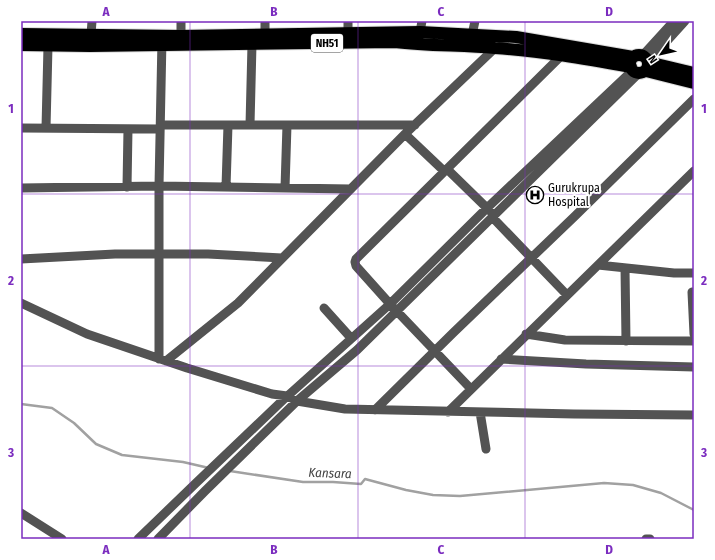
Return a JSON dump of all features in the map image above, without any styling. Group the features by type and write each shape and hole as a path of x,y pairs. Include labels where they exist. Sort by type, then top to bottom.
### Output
{"highway":[{"name":"NH51","path":"181,40 265,34 348,33 421,27 472,35 520,38 640,64 694,73"},
{"name":"NH51","path":"21,34 91,35 252,44 395,42 418,45 495,48 640,64 694,83"},
{"name":"NH51","path":"21,45 90,46 162,40"}],"street":[{"path":"91,35 92,21"},
{"path":"181,21 181,40"},
{"path":"265,21 265,34"},
{"path":"348,21 348,33"},
{"path":"472,35 475,21"},
{"path":"158,539 167,535 205,491 297,401 357,350 494,217 640,64 674,21"},
{"path":"138,539 287,396 390,304 487,208 640,64 657,52 685,21"},
{"path":"162,40 159,254 163,360"},
{"path":"250,125 252,44"},
{"path":"46,128 48,46"},
{"path":"163,360 238,303 405,134 495,48"},
{"path":"471,390 435,350 390,304 354,262 562,55"},
{"path":"375,410 694,99"},
{"path":"226,187 228,125"},
{"path":"21,128 128,129 228,125 415,125"},
{"path":"286,188 287,125"},
{"path":"126,187 128,129"},
{"path":"405,134 487,208 531,258 567,295"},
{"path":"448,412 694,170"},
{"path":"21,188 160,186 351,189"},
{"path":"21,259 115,254 208,254 282,258"},
{"path":"598,265 674,273 694,273"},
{"path":"625,268 626,341"},
{"path":"692,292 694,334"},
{"path":"21,303 86,334 163,360 272,394 287,396 297,401 345,409 448,412 694,415"},
{"path":"324,308 351,338"},
{"path":"526,334 565,340 694,341"},
{"path":"501,359 586,364 694,367"},
{"path":"480,412 486,450"},
{"path":"21,513 62,539"}],"waterway":[{"name":"Kansara","path":"21,404 52,408 74,423 96,444 122,455 183,462 209,468"},
{"name":"Kansara","path":"230,471 303,482 361,484 365,479 406,490 433,495 460,496 604,483 633,485 661,493 694,510"}],"place":[{"name":"Gurukrupa Hospital","path":"535,195"}]}
